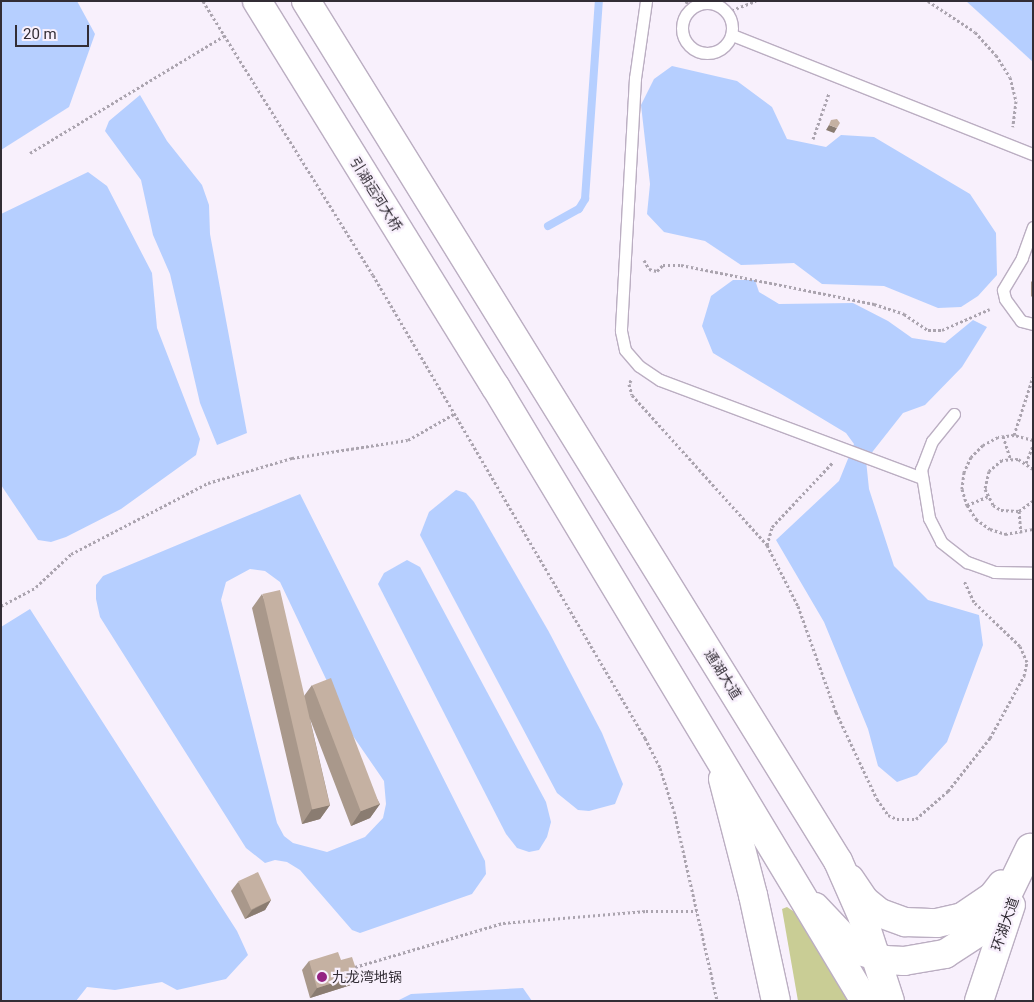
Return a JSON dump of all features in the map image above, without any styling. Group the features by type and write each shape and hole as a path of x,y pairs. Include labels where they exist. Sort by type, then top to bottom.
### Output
{"main road":[{"name":"引湖运河大桥","path":"257,1 495,386 715,749"},
{"name":"通湖大道","path":"306,1 838,861 875,956 890,1001"},
{"path":"715,749 865,1001"},
{"path":"715,749 753,895 776,1001"},
{"path":"838,861 865,900 880,913 905,922 937,923 962,917 992,897 1032,844"},
{"path":"804,896 847,941 875,956 885,960 912,960 945,954 982,930 1000,910 1032,844"},
{"name":"环湖大道","path":"979,1001 1032,844"}],"lane":[{"path":"646,1 635,78 621,331 625,350 639,366 660,380 922,478"},
{"path":"706,2 714,3 727,12 731,19 732,35 728,43 714,52 697,51 690,46 682,31 688,5 706,2"},
{"path":"732,35 1033,154"},
{"path":"1033,227 1022,258 1004,290 1005,299 1021,321 1033,324"},
{"path":"954,414 932,441 921,469 929,518 941,542 952,553 994,572 1033,573"}],"path":[{"path":"202,1 373,275 660,768 674,811 717,1001"},
{"path":"727,12 756,1"},
{"path":"928,1 975,32 996,55 1010,77 1016,102 1011,145"},
{"path":"30,153 224,36"},
{"path":"813,139 835,75"},
{"path":"626,249 644,260 649,269 657,271 663,265 681,265 840,296 904,314 928,330 942,330 980,315 1005,299"},
{"path":"639,366 628,384 632,395 767,545 798,606 836,712 876,799 888,815 907,820 916,819 932,807 990,738 1024,676 1028,662 1020,646 974,602 952,553"},
{"path":"1014,435 1033,377"},
{"path":"1,606 36,587 71,554 208,483 292,458 408,440 454,414"},
{"path":"1033,440 1014,435 1003,436 983,445 971,457 963,481 967,505 976,519 990,529 1005,534 1021,533 1033,529"},
{"path":"1003,436 1010,458"},
{"path":"1026,463 1033,446"},
{"path":"767,545 772,527 845,450"},
{"path":"1033,469 1026,463 1010,458 1002,460 989,471 985,489 987,497 1001,510 1019,511 1033,501"},
{"path":"967,505 987,497"},
{"path":"1019,511 1021,533"},
{"path":"355,967 503,923 646,911 697,911"}],"green space":[{"path":"787,907 799,915 849,1001 798,1001 782,909"}],"water":[{"path":"1,1 77,1 95,34 69,107 1,150"},
{"path":"966,1 1033,1 1033,62"},
{"path":"672,66 737,81 772,107 787,139 826,147 841,135 874,137 970,194 996,233 997,275 978,296 961,307 938,308 884,286 822,284 794,263 741,265 705,241 664,232 647,214 650,184 641,105 654,79"},
{"path":"140,95 167,141 202,185 209,205 210,234 247,433 217,445 200,403 170,274 153,235 141,180 105,131 109,121"},
{"path":"88,172 107,186 152,273 157,328 200,439 196,455 121,509 66,537 51,542 38,540 1,485 1,214"},
{"path":"733,280 755,280 759,292 779,304 853,303 888,321 912,338 945,343 973,320 987,327 962,367 925,405 903,413 866,460 869,489 894,566 928,600 979,615 983,645 947,742 917,775 897,782 878,766 868,729 824,622 776,540 839,481 854,444 846,433 713,353 702,326 711,296"},
{"path":"456,490 466,493 474,502 549,632 602,733 623,784 615,804 589,811 578,810 557,793 420,535 429,512"},
{"path":"300,494 485,861 486,874 472,894 360,933 352,930 300,870 287,862 275,860 265,863 246,848 100,617 96,599 96,585 103,576","holes":["250,569 265,571 280,582 353,736 384,781 386,804 383,818 365,837 327,852 293,843 284,836 277,823 221,600 226,582"]},
{"path":"407,560 420,567 546,802 551,822 547,837 539,850 529,852 517,848 506,834 378,584 384,573"},
{"path":"30,609 237,931 248,955 226,979 177,990 162,982 115,990 87,987 76,1001 1,1001 1,627"},
{"path":"523,988 532,1001 397,1001 411,994"}],"building":[{"path":"837,119 840,123 837,128 829,125 831,120"},
{"path":"280,590 330,805 312,809 262,594"},
{"path":"331,678 379,804 361,811 312,685"},
{"path":"258,872 271,900 251,909 238,881"},
{"path":"338,952 341,960 352,957 358,975 317,988 309,961"}],"waterway":[{"path":"548,226 579,209 585,199 599,1"}],"place":[{"name":"九龙湾地锅","path":"322,977"}]}
